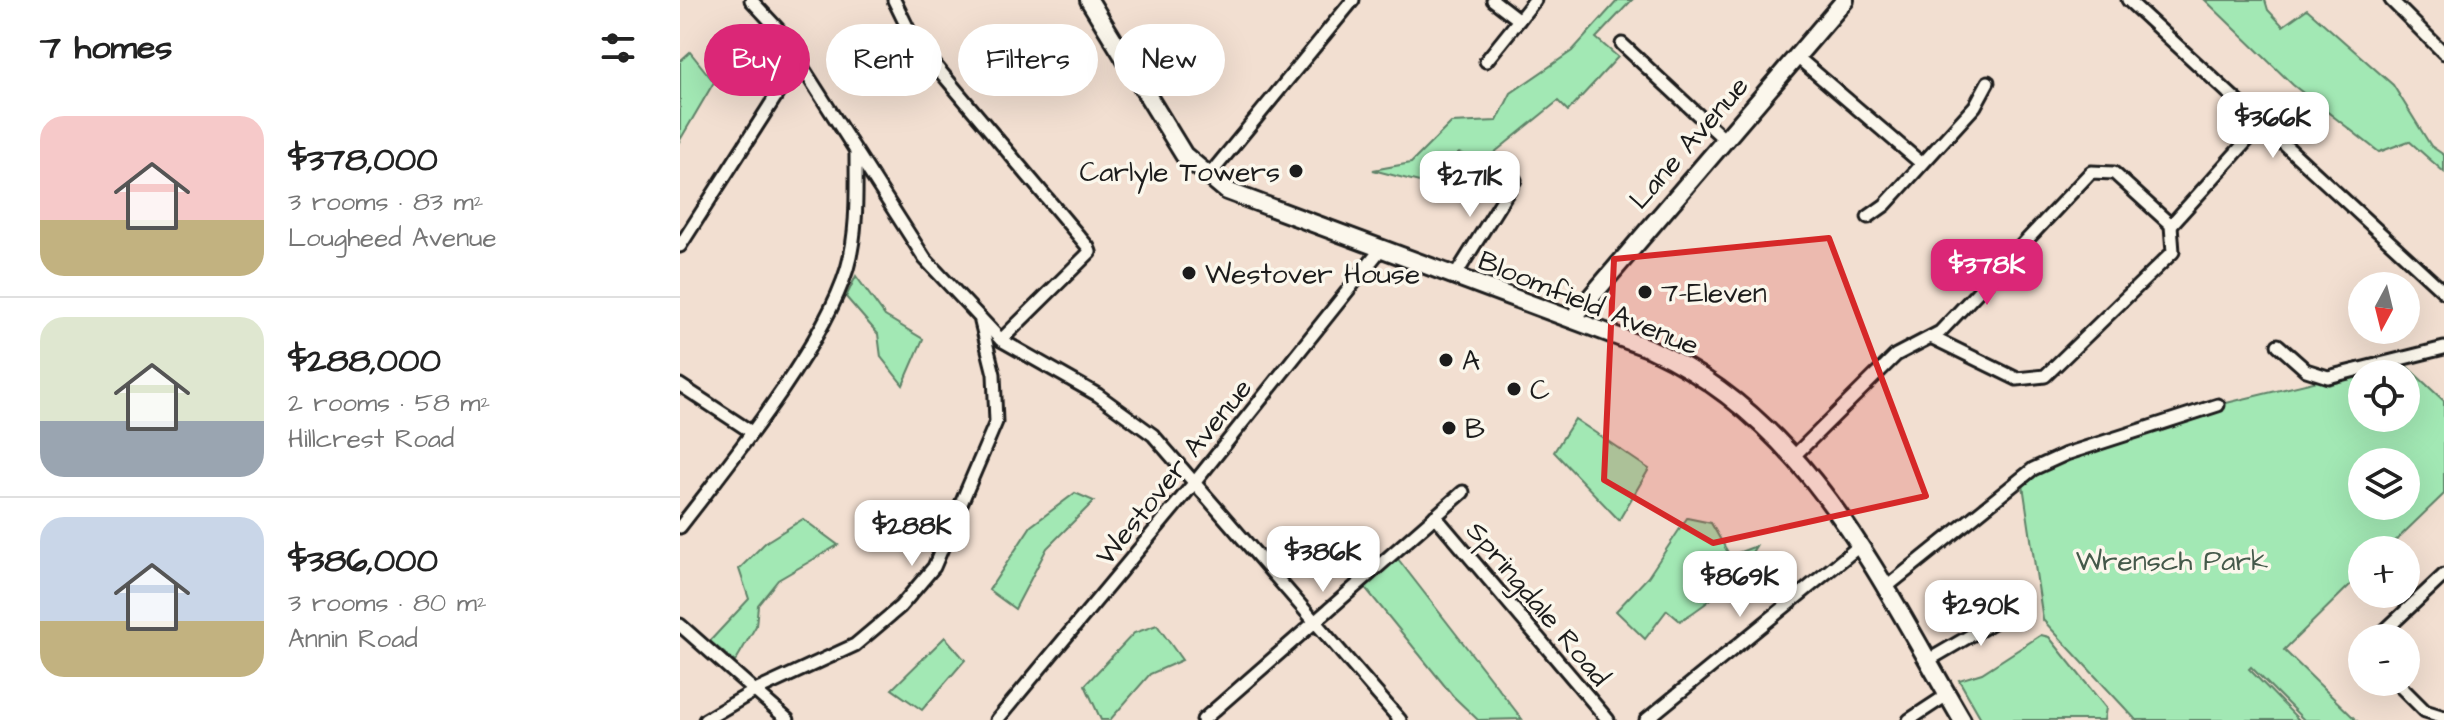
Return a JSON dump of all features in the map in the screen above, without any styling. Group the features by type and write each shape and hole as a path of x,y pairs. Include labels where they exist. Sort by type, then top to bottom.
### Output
{"main road":[{"name":"Bloomfield Avenue","path":"1089,0 1184,155 1207,178 1240,197 1651,349 1692,369 1754,413 1795,455 1858,547 1962,720"},
{"name":"Lane Avenue","path":"1572,319 1845,0"}],"street":[{"path":"751,0 773,24"},
{"path":"894,0 913,39 1090,252 1001,340"},
{"path":"1207,178 1353,0"},
{"path":"1493,0 1519,20"},
{"path":"1486,61 1535,0"},
{"path":"2128,0 2444,292"},
{"path":"2391,0 2444,53"},
{"path":"1622,44 1724,139"},
{"path":"1796,56 1921,163"},
{"path":"810,78 925,259 981,321 1001,340 1125,414 1153,435 1400,720"},
{"path":"1868,217 1885,205 1975,106 1988,82"},
{"path":"680,246 776,96"},
{"path":"2171,225 2261,125"},
{"path":"680,527 787,379 839,291 855,229 856,152"},
{"path":"1795,455 1896,355 1931,337 1950,322 2091,172 2114,173 2171,225 2173,252 2045,376 2017,379 1931,337"},
{"path":"1455,276 1515,180"},
{"name":"Westover Avenue","path":"997,720 1195,482 1381,249"},
{"path":"705,720 755,691 855,645 919,589 934,567 996,422 994,374 981,321"},
{"path":"2278,345 2306,370 2328,377 2444,348"},
{"path":"680,385 750,431"},
{"path":"1884,589 2033,469 2066,454 2218,405"},
{"path":"1203,720 1463,492"},
{"name":"Springdale Road","path":"1435,516 1608,720"},
{"path":"1646,720 1858,547"},
{"path":"2392,624 2444,575"},
{"path":"1927,661 2016,609"},
{"path":"680,625 788,720"},
{"path":"1909,720 1947,695"},
{"path":"2410,696 2425,711 2444,717"}],"highlighted area":[{"path":"1829,238 1926,496 1713,543 1604,480 1614,259"}],"green space":[{"path":"1618,0 1632,0 1596,38 1618,57 1568,111 1558,101 1484,161 1459,153 1419,182 1373,170 1411,163 1451,123 1497,121 1511,93 1572,51"},
{"path":"2205,0 2265,0 2268,10 2283,26 2307,9 2393,85 2431,146 2444,155 2444,172 2409,141 2379,152 2293,85"},
{"path":"690,52 704,70 706,96 680,140 680,61"},
{"path":"856,276 885,316 923,339 903,385 881,357 878,334 846,297"},
{"name":"Wrensch Park","path":"2348,374 2348,432 2420,432 2420,379 2444,401 2444,494 2420,517 2420,448 2348,448 2348,520 2417,520 2400,536 2348,536 2348,587 2284,650 2356,720 2304,720 2251,667 2249,669 2299,720 2136,720 2043,620 2023,485 2044,464 2218,405"},
{"path":"1575,419 1649,469 1619,520 1554,452"},
{"path":"1075,493 1094,501 1047,548 1015,609 989,590 1031,526"},
{"path":"1687,518 1711,523 1730,556 1756,546 1732,579 1714,597 1680,621 1667,610 1645,639 1616,611 1648,577"},
{"path":"803,519 838,545 778,580 758,605 756,626 735,662 710,641 749,599 739,569 766,542"},
{"path":"1398,559 1522,719 1478,720 1453,696 1363,585"},
{"path":"1157,625 1182,660 1150,674 1110,720 1101,720 1085,685 1134,633"},
{"path":"2041,635 2049,637 2106,708 2104,720 1982,720 1959,680 1982,673"},
{"path":"945,637 965,660 922,710 892,689"}],"place":[{"name":"Carlyle Towers","path":"1296,171"},
{"name":"Westover House","path":"1189,273"},
{"name":"7-Eleven","path":"1645,292"},
{"name":"A","path":"1446,360"},
{"name":"C","path":"1514,389"},
{"name":"B","path":"1449,428"}]}
